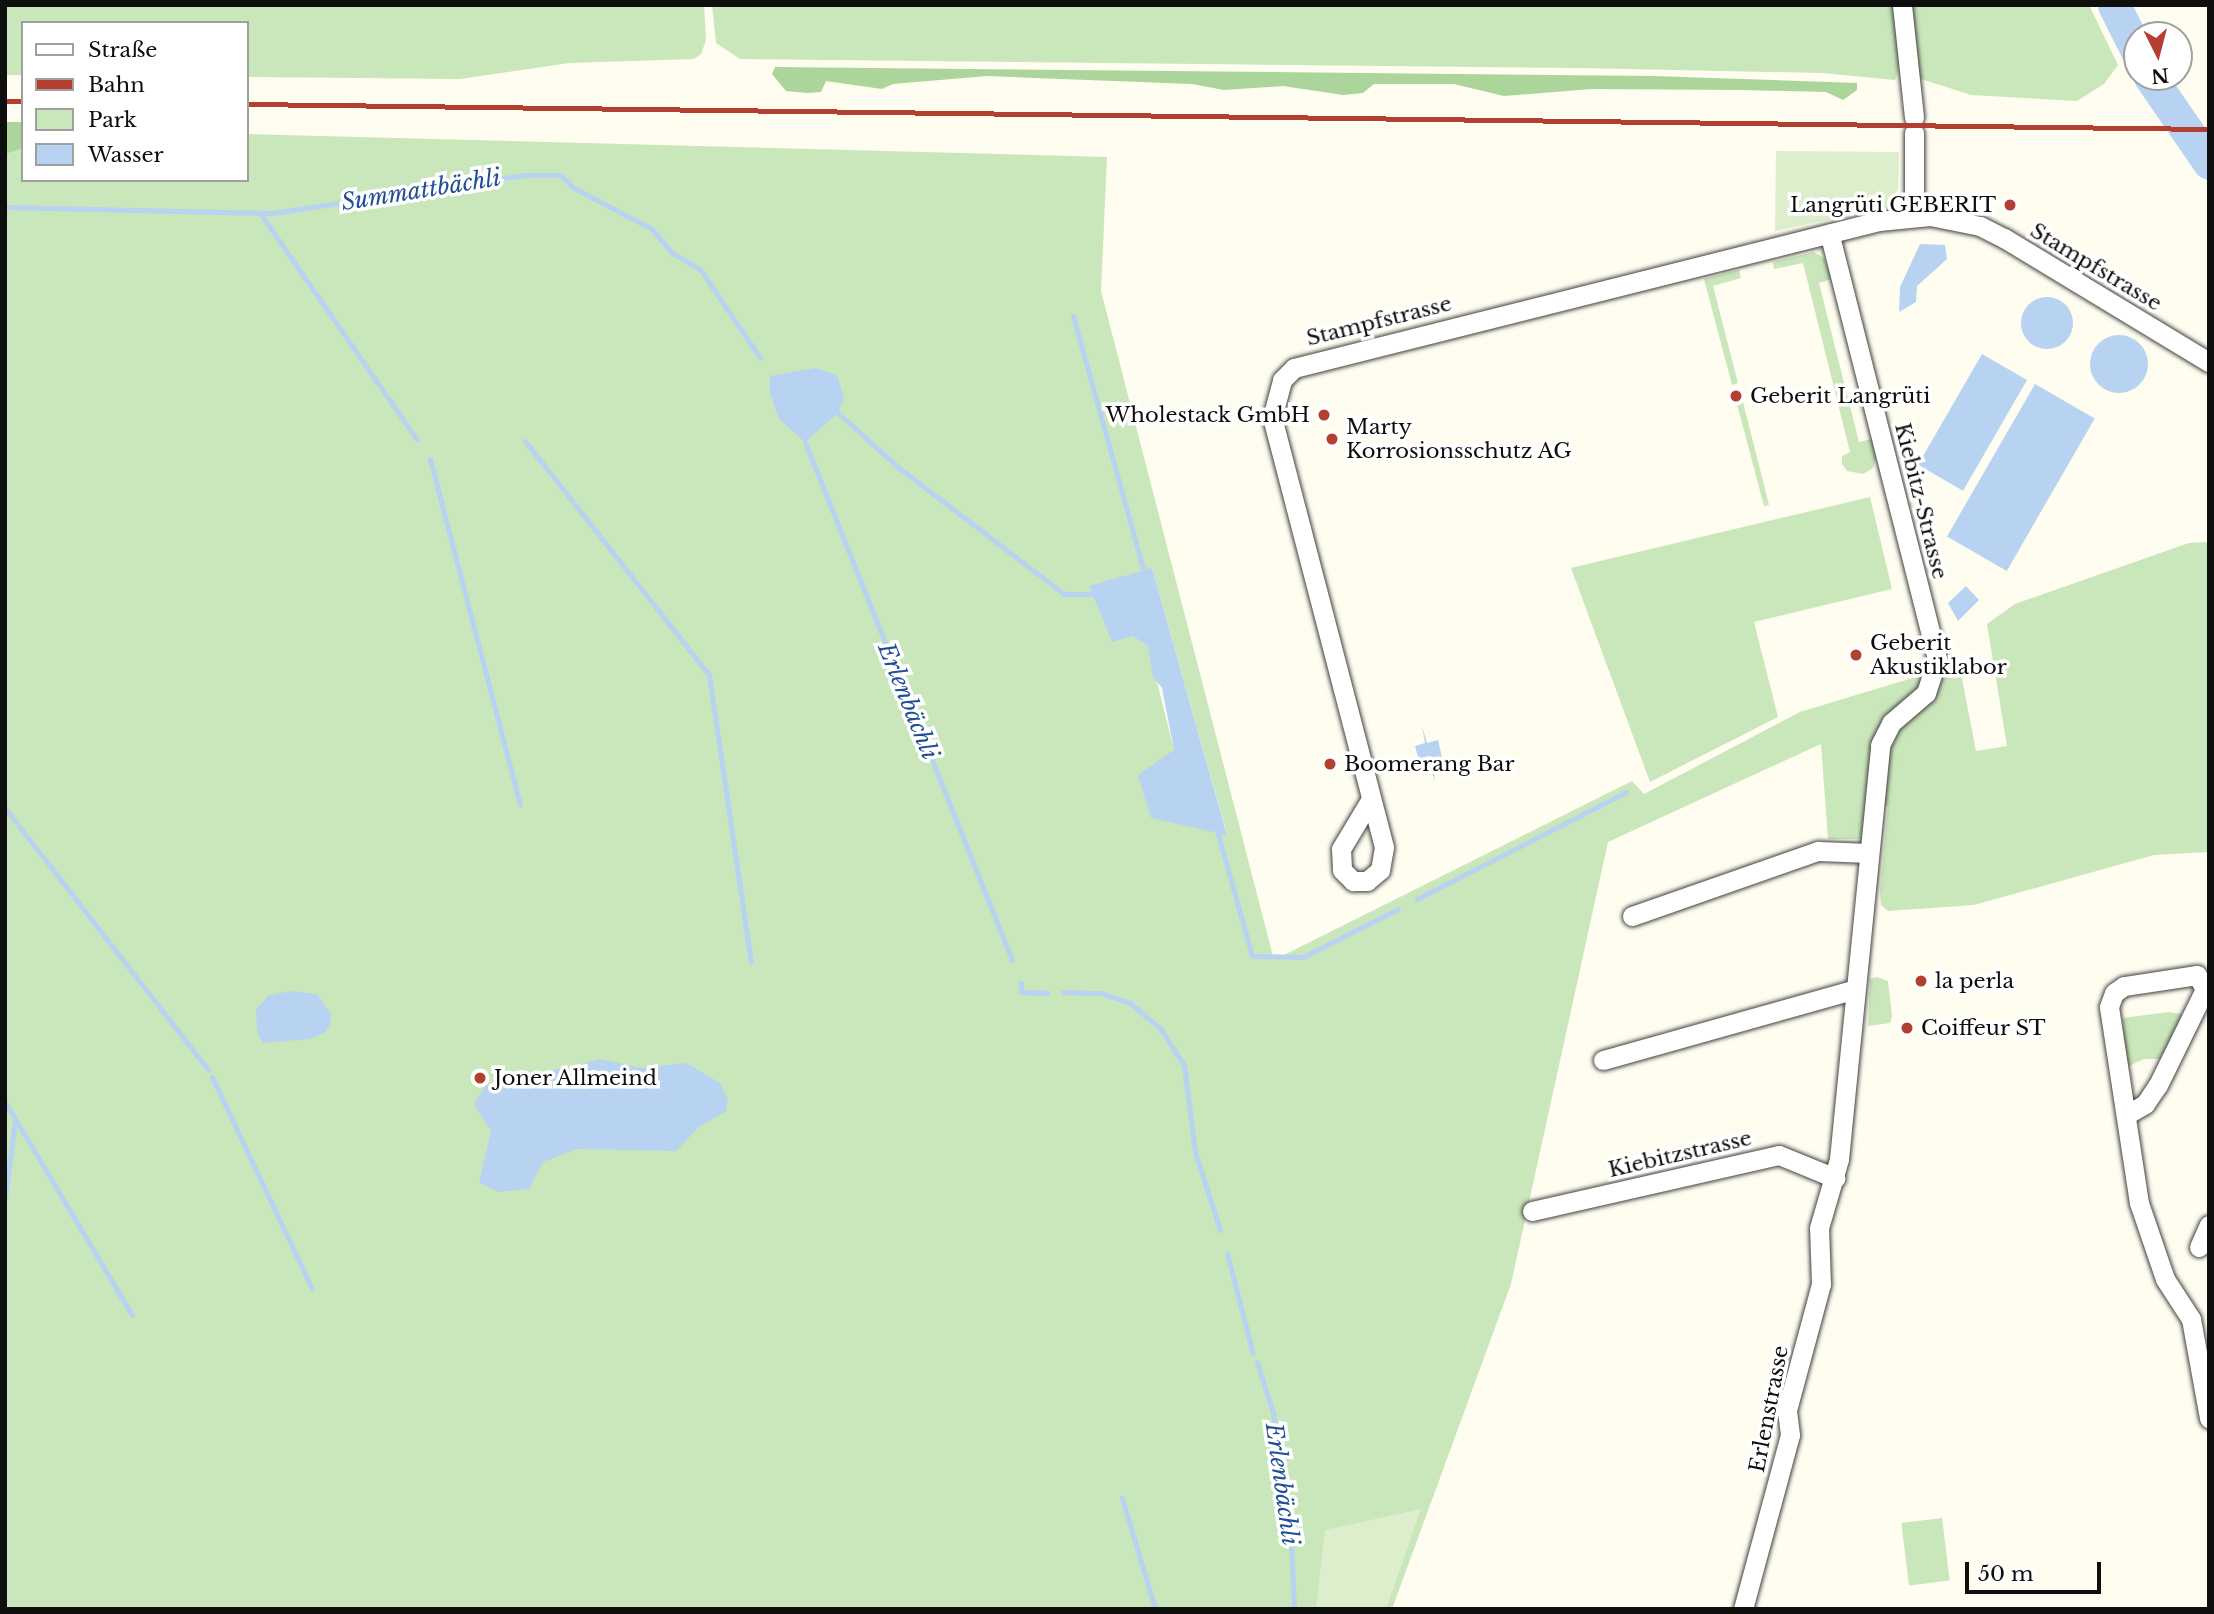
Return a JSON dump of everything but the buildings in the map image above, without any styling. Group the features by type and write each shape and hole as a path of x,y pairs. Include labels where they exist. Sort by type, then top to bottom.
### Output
{"street":[{"path":"1902,5 1914,125 1914,216"},
{"name":"Stampfstrasse","path":"1371,799 1277,447 1272,418 1282,380 1304,363 1829,233 1914,216 1950,218 1984,228 2209,362"},
{"name":"Kiebitz-Strasse","path":"1829,233 1937,659 1926,693 1891,723 1882,738 1869,853"},
{"path":"1632,916 1818,852 1869,853 1835,1178"},
{"path":"2126,1115 2145,1104 2158,1085 2204,989 2197,975 2124,986 2110,999 2138,1203 2165,1279 2190,1320 2209,1418"},
{"path":"1603,1060 1855,989"},
{"name":"Kiebitzstrasse","path":"1532,1211 1779,1155 1835,1178"},
{"name":"Erlenstrasse","path":"1743,1609 1790,1435 1787,1410 1821,1284 1822,1217 1835,1178"},
{"path":"2199,1247 2209,1225"}],"green space":[{"path":"5,5 704,5 706,40 701,54 694,59 569,63 460,79 248,77 248,21 21,21 21,75 5,75"},
{"path":"712,5 1894,5 1899,68 1895,80 1822,73 1581,68 740,59 716,43"},
{"path":"1910,5 2089,5 2118,65 2104,84 2077,101 1971,95 1918,78"},
{"path":"775,67 1654,76 1857,83 1857,90 1843,100 1826,92 1741,90 1591,89 1504,96 1454,84 1374,84 1363,93 1343,95 1283,86 1224,90 1192,84 987,76 893,84 882,89 826,81 821,92 807,93 786,91 772,74"},
{"path":"5,122 21,122 21,149 5,154"},
{"path":"5,128 21,128 21,182 248,182 248,134 1107,157 1101,291 1274,960 1632,781 1644,794 1800,712 1919,676 1937,659 1960,668 1976,751 2007,746 1987,624 2015,604 2189,543 2209,542 2209,852 2154,855 1974,905 1888,911 1881,905 1880,891 1888,806 1865,806 1863,839 1828,839 1821,744 1608,842 1511,1284 1392,1609 5,1609","holes":["1152,568 1227,835 1174,750 1148,646 1132,636"]},
{"path":"1776,151 1899,152 1898,189 1888,207 1775,231"},
{"path":"1814,252 1824,258 1832,279 1819,283 1859,442 1872,439 1876,458 1873,468 1863,474 1847,471 1842,464 1842,456 1850,452 1803,263 1774,269 1773,262"},
{"path":"1739,270 1741,278 1713,286 1738,383 1732,385 1704,279"},
{"path":"1743,402 1769,505 1764,506 1737,404"},
{"path":"1870,497 1892,589 1754,622 1778,717 1650,782 1571,568"},
{"path":"1877,977 1888,981 1892,1017 1890,1023 1868,1026 1870,979"},
{"path":"2169,1012 2188,1015 2160,1059 2144,1059 2124,1068 2123,1018"},
{"path":"1421,1509 1386,1609 1316,1609 1325,1530"},
{"path":"1942,1518 1950,1581 1909,1586 1901,1523"}],"water":[{"path":"1920,244 1945,245 1947,259 1917,286 1916,302 1899,312 1900,287"},
{"path":"2047,297 2066,304 2073,323 2066,342 2047,349 2028,342 2021,323 2028,304"},
{"path":"2119,335 2130,337 2143,348 2148,364 2146,375 2135,388 2119,393 2108,391 2095,380 2090,364 2092,353 2103,340"},
{"path":"1982,354 2027,380 1963,491 1918,465"},
{"path":"816,368 837,375 844,398 838,413 805,442 779,419 770,393 770,376"},
{"path":"2035,384 2095,418 2007,571 1947,536"},
{"path":"1152,568 1227,835 1151,818 1138,775 1174,750 1162,688 1153,677 1148,646 1132,636 1112,642 1089,586"},
{"path":"1966,586 1979,600 1958,621 1948,603"},
{"path":"1422,726 1427,743 1438,740 1443,762 1433,765 1435,783 1430,765 1421,768 1415,746 1425,743"},
{"path":"290,991 317,994 331,1014 330,1024 325,1033 309,1039 263,1043 257,1032 256,1010 268,996"},
{"path":"601,1059 641,1068 686,1063 720,1083 728,1099 726,1111 699,1127 676,1151 577,1149 543,1162 529,1189 498,1192 479,1182 491,1131 474,1104 485,1086"}],"waterway":[{"path":"2114,5 2123,23"},
{"path":"2160,91 2209,163"},
{"name":"Summattbächli","path":"5,207 273,213 523,175 560,175 574,188 652,229 672,253 700,269 760,358"},
{"path":"260,213 417,440"},
{"path":"1073,316 1145,575"},
{"path":"838,413 898,467 1064,594 1092,594"},
{"path":"525,441 709,675 751,962"},
{"name":"Erlenbächli","path":"805,442 1012,960"},
{"path":"430,459 520,804"},
{"path":"1417,899 1626,792"},
{"path":"5,808 208,1070"},
{"path":"1216,827 1252,956 1303,957 1398,909"},
{"name":"Erlenbächli","path":"1021,983 1021,992 1048,993"},
{"name":"Erlenbächli","path":"1063,992 1101,993 1130,1003 1160,1028 1184,1065 1195,1152 1220,1230"},
{"path":"212,1077 312,1289"},
{"path":"5,1102 132,1315"},
{"path":"5,1198 15,1121"},
{"name":"Erlenbächli","path":"1227,1253 1253,1354"},
{"name":"Erlenbächli","path":"1257,1362 1273,1413 1290,1517 1294,1609"},
{"path":"1122,1498 1155,1609"}],"railway":[{"path":"5,101 21,101"},
{"path":"248,104 2209,129"}],"place":[{"name":"Langrüti GEBERIT","path":"2010,205"},
{"name":"Geberit Langrüti","path":"1736,396"},
{"name":"Wholestack GmbH","path":"1324,415"},
{"name":"Marty Korrosionsschutz AG","path":"1332,439"},
{"name":"Geberit Akustiklabor","path":"1856,655"},
{"name":"Boomerang Bar","path":"1330,764"},
{"name":"la perla","path":"1921,981"},
{"name":"Coiffeur ST","path":"1907,1028"},
{"name":"Joner Allmeind","path":"480,1078"}]}
